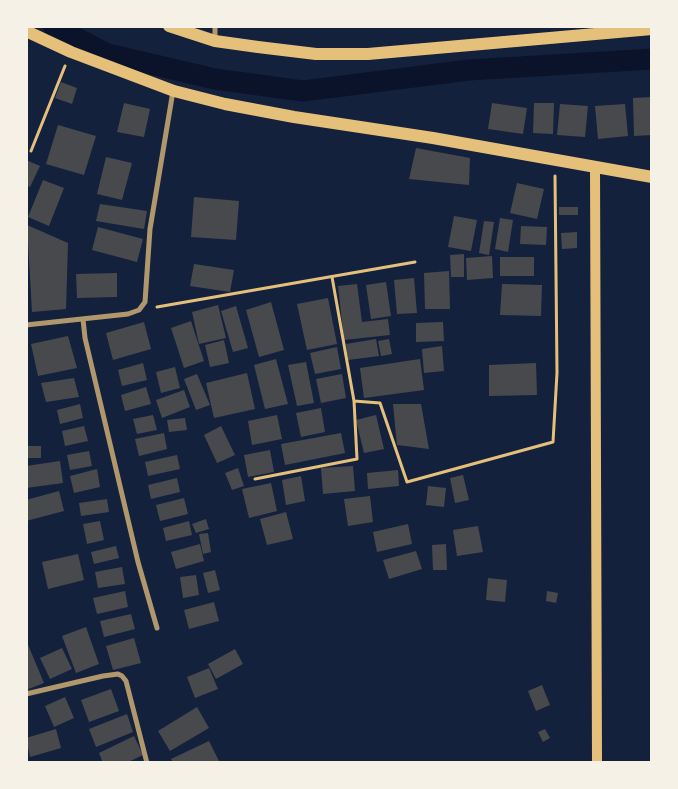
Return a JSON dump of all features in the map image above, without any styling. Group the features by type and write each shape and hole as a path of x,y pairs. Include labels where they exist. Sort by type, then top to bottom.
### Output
{"main road":[{"path":"169,26 215,41 316,54 368,54 652,29"},
{"path":"26,32 71,52 174,91 225,104 294,117 433,138 652,178"},
{"path":"595,168 597,763"}],"street":[{"path":"214,26 215,41"},
{"path":"26,325 128,314 139,310 145,302 150,229 174,91"},
{"path":"83,319 85,338 138,562 157,628"},
{"path":"26,694 103,676 118,674 122,676 126,681 147,763"}],"path":[{"path":"31,151 71,52"},
{"path":"354,401 380,404 407,482 553,442 557,373 555,160"},
{"path":"139,310 415,262"},
{"path":"255,479 357,459 354,401 332,277"}],"building":[{"path":"61,82 77,88 72,104 55,98"},
{"path":"652,97 652,135 634,136 633,98"},
{"path":"124,103 150,109 144,137 117,132"},
{"path":"492,103 527,108 523,134 488,129"},
{"path":"534,103 554,103 553,134 533,133"},
{"path":"560,104 588,106 585,137 557,135"},
{"path":"625,104 628,136 598,139 595,106"},
{"path":"58,125 96,136 84,175 46,164"},
{"path":"416,148 470,158 469,185 409,179"},
{"path":"106,157 132,163 122,200 97,194"},
{"path":"26,160 40,166 30,187 26,185"},
{"path":"43,180 64,188 49,226 28,217"},
{"path":"517,183 544,189 537,219 510,213"},
{"path":"194,197 239,201 236,240 191,237"},
{"path":"100,204 147,211 144,229 96,221"},
{"path":"559,207 578,207 578,215 559,215"},
{"path":"454,216 477,220 471,251 448,247"},
{"path":"500,218 513,220 508,252 495,249"},
{"path":"484,221 494,222 489,255 479,253"},
{"path":"27,225 68,243 66,309 32,312"},
{"path":"521,226 547,227 546,245 520,244"},
{"path":"98,227 143,239 137,262 92,250"},
{"path":"577,232 577,248 562,249 561,233"},
{"path":"464,254 464,277 451,277 450,255"},
{"path":"492,256 493,278 467,280 466,258"},
{"path":"500,257 534,257 534,276 500,276"},
{"path":"194,264 234,270 230,292 190,286"},
{"path":"449,271 450,309 425,309 424,273"},
{"path":"117,273 117,297 77,298 76,274"},
{"path":"414,278 417,313 397,314 394,280"},
{"path":"386,282 391,316 371,319 366,285"},
{"path":"357,284 362,322 388,319 390,335 344,340 338,286"},
{"path":"502,284 542,285 541,316 500,315"},
{"path":"328,298 337,344 307,350 297,304"},
{"path":"271,302 284,350 259,357 246,310"},
{"path":"218,305 226,338 199,344 192,312"},
{"path":"236,306 248,348 233,352 221,311"},
{"path":"191,321 204,361 184,368 171,328"},
{"path":"144,322 151,349 113,360 106,333"},
{"path":"443,322 444,341 416,342 416,323"},
{"path":"68,336 77,368 38,376 31,344"},
{"path":"376,339 379,356 348,360 346,344"},
{"path":"389,339 392,354 381,356 378,341"},
{"path":"224,340 229,363 210,367 205,345"},
{"path":"442,346 444,371 424,373 422,349"},
{"path":"337,347 341,369 315,374 310,353"},
{"path":"276,359 288,404 265,409 254,365"},
{"path":"420,359 424,390 364,398 360,368"},
{"path":"306,362 314,403 297,406 288,365"},
{"path":"143,363 147,380 122,386 118,370"},
{"path":"536,363 537,395 489,396 489,365"},
{"path":"175,367 180,388 161,393 156,372"},
{"path":"247,373 255,409 214,418 206,383"},
{"path":"197,374 210,405 196,410 184,379"},
{"path":"342,374 346,398 321,403 316,379"},
{"path":"74,378 79,397 46,402 41,383"},
{"path":"146,387 151,404 125,411 121,395"},
{"path":"184,390 190,407 162,418 156,400"},
{"path":"80,404 83,418 60,424 57,410"},
{"path":"393,404 421,404 429,449 397,445"},
{"path":"321,408 325,432 301,437 296,413"},
{"path":"153,415 157,430 137,434 133,419"},
{"path":"277,415 282,439 252,445 248,421"},
{"path":"376,415 384,449 364,453 356,420"},
{"path":"185,418 187,430 169,432 167,420"},
{"path":"84,426 88,441 65,446 62,431"},
{"path":"221,426 235,455 217,463 204,435"},
{"path":"164,433 167,449 139,456 135,439"},
{"path":"341,433 345,453 285,465 281,444"},
{"path":"26,446 41,446 41,458 26,458"},
{"path":"270,450 274,472 248,477 244,455"},
{"path":"89,451 92,466 70,470 67,455"},
{"path":"177,455 180,469 148,476 145,462"},
{"path":"60,461 63,483 26,488 26,466"},
{"path":"353,466 355,491 323,494 321,468"},
{"path":"238,468 244,486 232,490 225,473"},
{"path":"97,469 100,487 74,493 70,476"},
{"path":"398,470 399,486 368,489 367,473"},
{"path":"463,475 469,500 455,503 450,478"},
{"path":"301,476 305,501 286,505 282,480"},
{"path":"177,478 180,492 151,499 148,485"},
{"path":"271,483 277,511 249,518 242,489"},
{"path":"428,486 446,488 444,507 426,505"},
{"path":"59,491 64,511 26,521 26,500"},
{"path":"370,496 373,522 348,526 344,499"},
{"path":"184,498 188,514 160,521 156,505"},
{"path":"107,499 109,512 81,516 79,503"},
{"path":"286,512 293,539 267,545 260,519"},
{"path":"206,519 209,529 196,533 192,524"},
{"path":"100,521 104,540 87,544 83,524"},
{"path":"189,521 192,535 166,541 163,528"},
{"path":"408,524 412,544 377,552 373,532"},
{"path":"478,526 483,552 457,556 453,530"},
{"path":"208,533 211,552 203,554 199,534"},
{"path":"200,544 204,561 176,569 171,552"},
{"path":"446,544 447,570 433,570 432,545"},
{"path":"116,546 119,558 94,564 91,552"},
{"path":"416,551 422,569 389,579 383,560"},
{"path":"78,554 84,580 48,589 42,562"},
{"path":"122,567 125,584 98,588 95,572"},
{"path":"215,570 220,590 208,593 203,573"},
{"path":"196,575 199,595 183,598 180,577"},
{"path":"488,578 507,580 505,602 486,600"},
{"path":"125,591 128,607 97,614 93,598"},
{"path":"547,591 558,593 556,603 546,601"},
{"path":"214,602 219,621 189,629 184,610"},
{"path":"131,614 135,629 104,637 100,621"},
{"path":"86,627 99,664 76,673 62,636"},
{"path":"134,638 141,663 113,670 106,646"},
{"path":"26,640 44,683 26,690"},
{"path":"62,648 72,669 50,679 40,658"},
{"path":"235,649 243,664 216,679 208,664"},
{"path":"209,668 218,689 195,698 187,677"},
{"path":"542,685 550,705 536,711 528,691"},
{"path":"111,689 119,711 89,722 81,700"},
{"path":"65,697 74,718 54,727 45,706"},
{"path":"197,707 209,728 170,751 158,731"},
{"path":"127,714 133,732 96,747 89,729"},
{"path":"56,729 61,748 30,757 26,738"},
{"path":"545,729 550,738 543,742 538,732"},
{"path":"134,736 143,755 126,763 103,763 99,753"},
{"path":"209,741 220,763 173,763 171,759"}],"waterway":[{"path":"53,26 108,54 215,79 303,91 469,70 652,59"}]}
